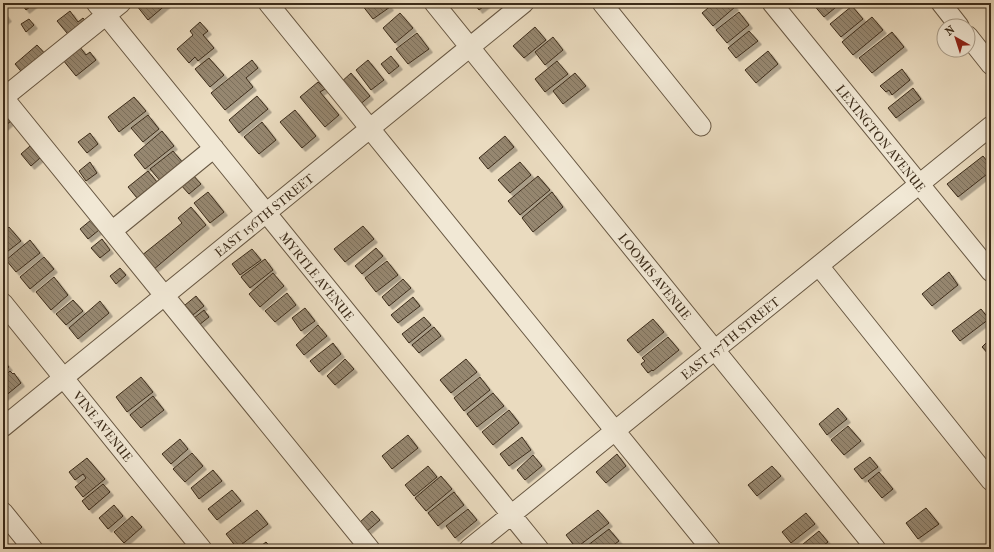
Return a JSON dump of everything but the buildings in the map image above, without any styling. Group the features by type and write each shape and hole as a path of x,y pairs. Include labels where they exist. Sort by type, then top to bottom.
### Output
{"street":[{"path":"121,3 101,9 3,98 370,549"},
{"path":"268,3 711,549"},
{"name":"LOOMIS AVENUE","path":"434,3 876,549"},
{"name":"EAST 156TH STREET","path":"3,427 524,3"},
{"path":"602,3 701,126"},
{"name":"LEXINGTON AVENUE","path":"772,3 991,272"},
{"path":"941,3 953,18"},
{"name":"MYRTLE AVENUE","path":"101,9 539,549"},
{"path":"976,46 991,65"},
{"name":"EAST 157TH STREET","path":"469,549 991,126"},
{"path":"112,231 214,148"},
{"path":"819,266 991,481"},
{"name":"VINE AVENUE","path":"3,304 202,549"},
{"path":"3,512 33,549"}]}
